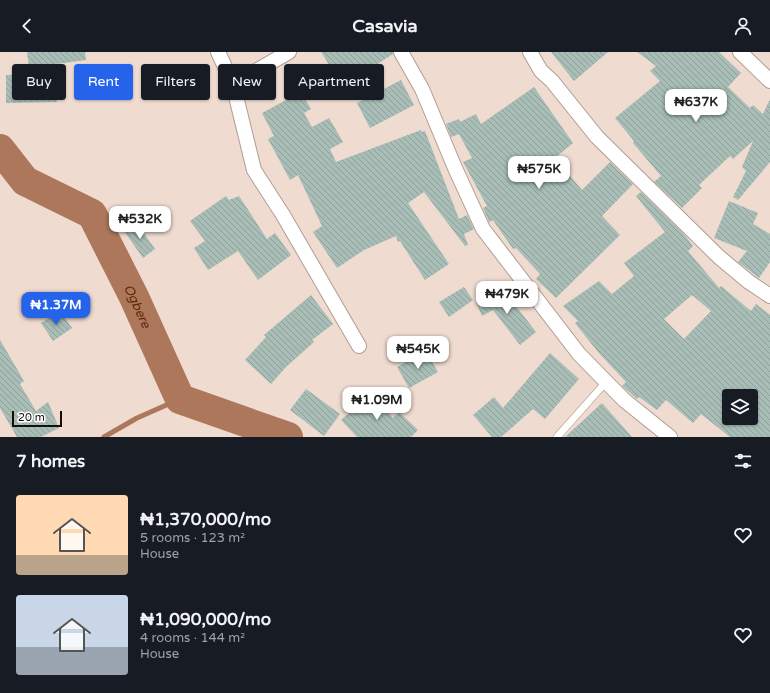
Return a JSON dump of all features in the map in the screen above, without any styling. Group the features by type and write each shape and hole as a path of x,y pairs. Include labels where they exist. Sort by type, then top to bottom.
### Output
{"street":[{"path":"218,52 224,64"},
{"path":"268,64 289,52"},
{"path":"401,52 422,89 455,168 483,229 579,354 624,400 670,437"},
{"path":"530,52 542,71 552,81 597,137 719,257 749,282 770,296"},
{"path":"740,52 770,81"},
{"path":"237,100 254,170 283,215 359,346"}],"lane":[{"path":"557,437 606,382"}],"building":[{"path":"27,52 85,52 86,60 56,64 29,64"},
{"path":"321,52 393,52 393,54 378,64 329,64"},
{"path":"551,52 608,52 574,81"},
{"path":"637,52 719,52 741,73 728,87 750,108 753,105 763,114 770,99 770,162 738,200 733,197 746,171 742,167 753,141 733,159 730,156 699,185 702,188 682,208 654,182 661,176 633,143 634,141 615,118 660,81 650,71 656,66"},
{"path":"6,75 12,75 12,100 57,100 57,102 6,103"},
{"path":"401,80 414,105 370,128 357,103 363,100 384,100 384,89"},
{"path":"534,87 573,143 555,158 582,190 610,162 633,184 602,216 620,235 556,298 536,279 540,274 516,248 513,249 493,220 489,222 483,208 487,206 463,162 472,158 459,134 451,137 446,124 459,119 460,122 476,114 481,124"},
{"path":"286,100 306,100 311,109 304,113 312,127 329,118 343,142 330,149 336,162 421,130 421,132 425,131 459,219 467,215 474,229 464,234 468,245 465,246 424,192 408,203 449,264 425,280 400,241 398,242 396,236 364,250 337,268 313,232 322,226 298,175 290,180 268,139 274,136 262,113"},
{"path":"641,192 683,233 693,246 688,251 719,288 721,286 751,311 756,304 770,315 770,437 730,437 701,414 693,423 666,400 657,410 639,397 637,399 622,386 626,382 598,352 575,323 578,321 563,306 599,281 612,294 634,276 624,263 665,232 636,196","holes":["692,295 711,311 684,339 664,319"]},
{"path":"226,196 229,200 239,196 267,239 275,233 291,255 258,280 238,251 208,270 194,248 205,241 190,221"},
{"path":"729,201 758,213 753,224 770,234 770,262 759,278 738,262 747,251 714,238"},
{"path":"136,222 155,249 143,258 124,231"},
{"path":"464,287 473,300 449,317 439,302"},
{"path":"502,288 536,332 520,345 493,310 482,316 476,302"},
{"path":"311,295 333,324 312,340 314,342 286,367 271,384 245,360 266,337 264,335"},
{"path":"60,311 72,328 53,341 41,323"},
{"path":"0,340 24,381 20,384 36,411 48,402 59,428 41,437 17,437 0,408"},
{"path":"426,351 438,372 409,388 397,367"},
{"path":"550,353 579,379 545,419 533,409 501,437 492,437 473,415 494,397 503,408"},
{"path":"306,389 340,414 324,436 290,410"},
{"path":"371,393 393,418 399,412 418,430 411,437 357,437 341,420"},
{"path":"602,403 632,437 565,437"}],"waterway":[{"name":"Ogbere","path":"0,149 25,181 92,214 134,297 180,399 288,437"},
{"path":"104,437 137,418 180,399"}]}
